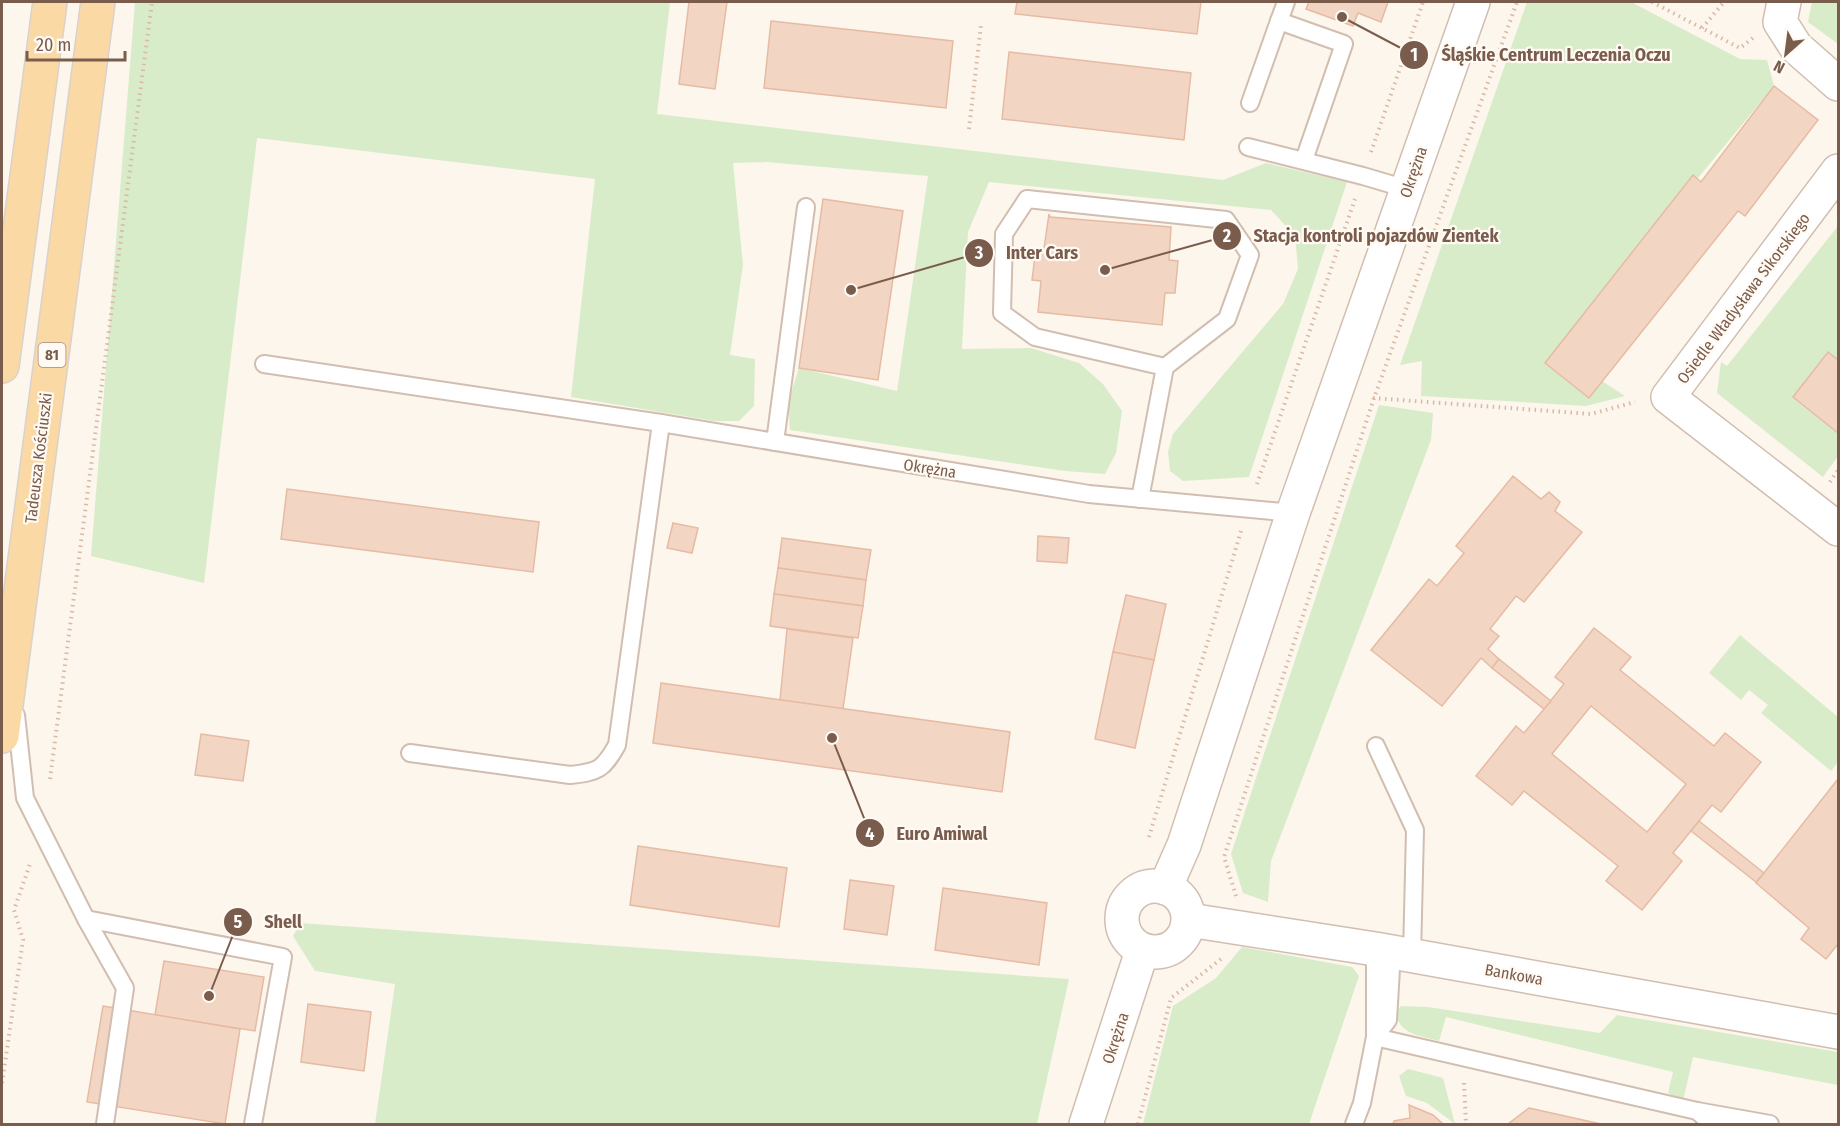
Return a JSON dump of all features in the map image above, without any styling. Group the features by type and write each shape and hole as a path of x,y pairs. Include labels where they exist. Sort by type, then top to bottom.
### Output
{"main road":[{"path":"2,366 50,2"},
{"name":"Tadeusza Kościuszki","path":"2,736 98,2"}],"street":[{"name":"Okrężna","path":"1165,888 1184,845 1293,513 1473,2"},
{"path":"1784,2 1780,22 1796,47 1839,84"},
{"name":"Osiedle Władysława Sikorskiego","path":"1839,171 1668,397 1839,529"},
{"path":"1148,886 1165,888 1182,900 1189,920 1182,940 1164,952 1142,951 1129,940 1122,925 1124,908 1134,894 1148,886"},
{"name":"Bankowa","path":"1189,920 1393,952 1839,1032"},
{"name":"Okrężna","path":"1086,1125 1142,951"}],"lane":[{"path":"1250,103 1286,2"},
{"path":"1279,21 1344,44 1304,160"},
{"path":"1248,147 1407,189"},
{"path":"1140,499 1165,367 1227,319 1250,255 1226,220 1027,199 1004,234 1002,313 1035,337 1165,367"},
{"path":"775,442 807,207"},
{"name":"Okrężna","path":"264,364 661,423 1089,494 1293,513"},
{"path":"410,753 570,775 591,773 604,767 616,745 661,423"},
{"path":"11,666 25,798 86,919 125,988 105,1125"},
{"path":"1354,1125 1362,1102 1415,830 1376,746"},
{"path":"86,919 283,957 253,1125"},
{"path":"1375,1037 1697,1111 1770,1125"},
{"path":"1697,1111 1712,1125"}],"path":[{"path":"2,1083 23,940 14,910 42,832 152,2"},
{"path":"1146,845 1248,509 1423,2"},
{"path":"1138,1125 1171,998 1228,953 1237,900 1224,857 1374,398 1517,2"},
{"path":"1652,2 1740,48 1761,31"},
{"path":"1702,28 1724,2"},
{"path":"969,129 981,25"},
{"path":"1374,398 1591,414 1630,405 1637,400"},
{"path":"1826,488 1839,470"},
{"path":"1110,938 1113,898 1134,874 1138,865"}],"green space":[{"path":"135,2 670,2 657,114 1223,180 1266,163 1347,182 1249,477 1183,481 1170,471 1168,452 1173,434 1283,304 1298,269 1295,236 1271,210 989,182 968,232 962,349 1031,348 1079,363 1103,384 1122,411 1116,453 1105,474 1065,471 790,430 788,403 799,368 897,391 928,176 766,162 733,163 743,265 730,355 755,359 754,406 739,421 714,421 571,397 595,179 257,138 204,583 91,556"},
{"path":"1527,2 1631,2 1740,59 1767,60 1774,86 1545,363 1589,398 1602,381 1625,396 1586,406 1421,396 1422,361 1400,365"},
{"path":"1812,2 1838,2 1838,44 1808,22"},
{"path":"1838,226 1838,360 1827,352 1793,397 1838,433 1838,456 1823,477 1717,393 1721,362 1727,366"},
{"path":"1379,405 1433,413 1431,440 1271,861 1268,902 1243,893 1231,854"},
{"path":"1740,635 1838,717 1838,762 1831,771 1761,713 1768,705 1749,690 1741,700 1709,673"},
{"path":"300,923 1069,979 1037,1124 375,1124 395,984 315,971 293,936"},
{"path":"1242,947 1352,967 1359,976 1309,1124 1143,1124 1173,1006 1216,978"},
{"path":"1401,1006 1428,1007 1600,1033 1617,1015 1838,1052 1838,1085 1693,1057 1683,1101 1668,1093 1673,1072 1446,1017 1439,1041 1406,1030 1398,1020 1396,1012"},
{"path":"1408,1069 1443,1078 1455,1124 1427,1103 1406,1096 1399,1076"}],"building":[{"path":"689,2 727,2 715,89 679,84"},
{"path":"1017,2 1201,2 1197,34 1015,14"},
{"path":"1309,2 1388,2 1381,22 1358,13 1353,26 1306,9"},
{"path":"771,21 953,41 946,108 764,88"},
{"path":"1009,52 1191,73 1184,140 1002,119"},
{"path":"1774,86 1818,120 1745,216 1738,211 1589,398 1545,363 1693,175 1701,182"},
{"path":"823,199 903,211 878,380 799,368"},
{"path":"1049,214 1050,217 1171,227 1169,260 1178,261 1175,293 1165,293 1162,325 1038,312 1041,281 1032,280 1036,248 1044,248"},
{"path":"1828,352 1838,360 1838,433 1793,397"},
{"path":"1513,476 1541,499 1549,492 1560,502 1555,511 1582,532 1524,602 1516,596 1490,629 1499,636 1488,649 1499,659 1492,668 1481,658 1442,706 1371,650 1429,579 1437,586 1464,553 1456,546"},
{"path":"287,489 539,522 533,572 281,539"},
{"path":"673,523 698,528 692,553 667,548"},
{"path":"1038,536 1069,538 1067,563 1037,561"},
{"path":"782,538 871,550 866,580 778,568"},
{"path":"778,568 866,580 863,606 774,594"},
{"path":"774,594 863,606 858,638 770,626"},
{"path":"1126,595 1166,604 1154,660 1113,652"},
{"path":"1594,628 1631,657 1620,670 1714,746 1725,733 1761,762 1721,812 1712,805 1673,853 1682,861 1642,910 1606,881 1618,866 1524,791 1512,805 1476,776 1516,726 1524,733 1564,684 1555,677","holes":["1591,706 1686,784 1647,832 1552,754"]},
{"path":"787,629 853,638 843,709 780,700"},
{"path":"1113,652 1154,660 1135,748 1095,739"},
{"path":"1499,659 1551,701 1544,709 1492,668"},
{"path":"661,683 1010,732 1002,792 653,743"},
{"path":"201,734 249,741 243,781 195,775"},
{"path":"1838,779 1838,944 1826,959 1801,939 1809,928 1756,883"},
{"path":"1699,821 1764,873 1756,882 1691,831"},
{"path":"638,846 787,868 779,927 630,905"},
{"path":"850,880 894,886 887,935 844,929"},
{"path":"943,888 1047,903 1039,965 935,950"},
{"path":"164,961 264,977 255,1031 155,1015"},
{"path":"308,1004 371,1012 364,1071 301,1062"},
{"path":"103,1006 240,1029 225,1124 87,1102"},
{"path":"1409,1105 1433,1115 1443,1124 1393,1124 1394,1121 1410,1118"},
{"path":"1529,1108 1601,1124 1508,1124"}],"place":[{"name":"Śląśkie Centrum Leczenia Oczu","path":"1342,17"},
{"name":"Stacja kontroli pojazdów Zientek","path":"1105,270"},
{"name":"Inter Cars","path":"851,290"},
{"name":"Euro Amiwal","path":"832,738"},
{"name":"Shell","path":"209,996"}]}
